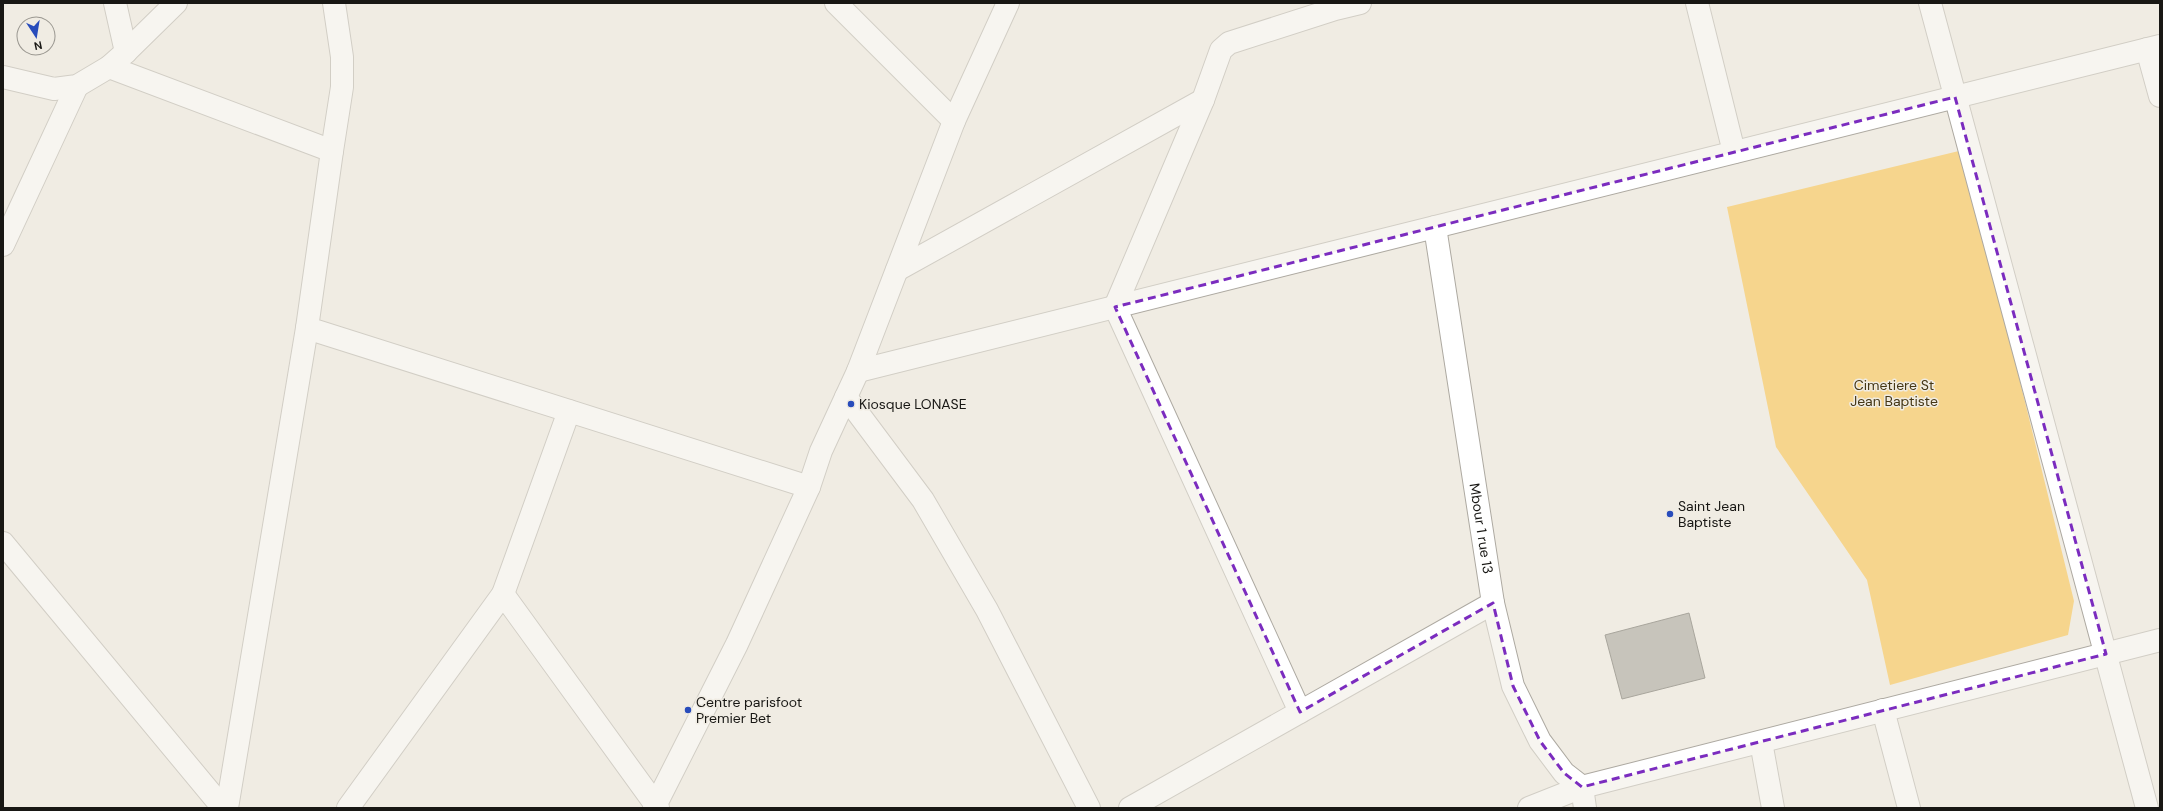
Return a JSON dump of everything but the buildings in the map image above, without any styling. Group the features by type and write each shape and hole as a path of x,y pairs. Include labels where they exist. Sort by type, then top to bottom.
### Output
{"street":[{"path":"115,3 126,52"},
{"path":"3,77 54,89 76,86 109,67 176,3"},
{"path":"226,808 307,328 342,87 342,57 334,3"},
{"path":"836,3 954,121"},
{"path":"503,594 656,806 737,644 809,487 821,451 858,371 954,121 1008,3"},
{"path":"1300,712 1116,306 1203,100 1221,50 1229,43 1335,6 1360,3"},
{"path":"1697,3 1734,152"},
{"path":"1930,3 2147,808"},
{"path":"858,371 2154,48 2160,96"},
{"path":"109,67 332,151"},
{"path":"3,245 76,86"},
{"path":"897,270 1203,100"},
{"name":"Mbour 1 rue 13","path":"1435,227 1494,603 1513,686 1540,741 1583,798"},
{"path":"307,328 809,487"},
{"path":"846,397 923,500 987,610 1089,808"},
{"path":"348,808 503,594 569,412"},
{"path":"3,543 223,808"},
{"path":"1130,808 1494,603"},
{"path":"1529,808 1583,798 1761,742 2160,640"},
{"path":"1883,710 1909,808"},
{"path":"1761,742 1773,808"}],"highlighted area":[{"path":"1955,97 2106,654 1582,787 1564,773 1540,741 1513,686 1493,603 1300,712 1115,307"}],"green space":[{"name":"Cimetiere St Jean Baptiste","path":"1963,150 2074,601 2068,635 1890,685 1867,580 1776,447 1727,207"}],"place":[{"name":"Kiosque LONASE","path":"851,404"},
{"name":"Saint Jean Baptiste","path":"1670,514"},
{"name":"Centre parisfoot Premier Bet","path":"688,710"}]}
